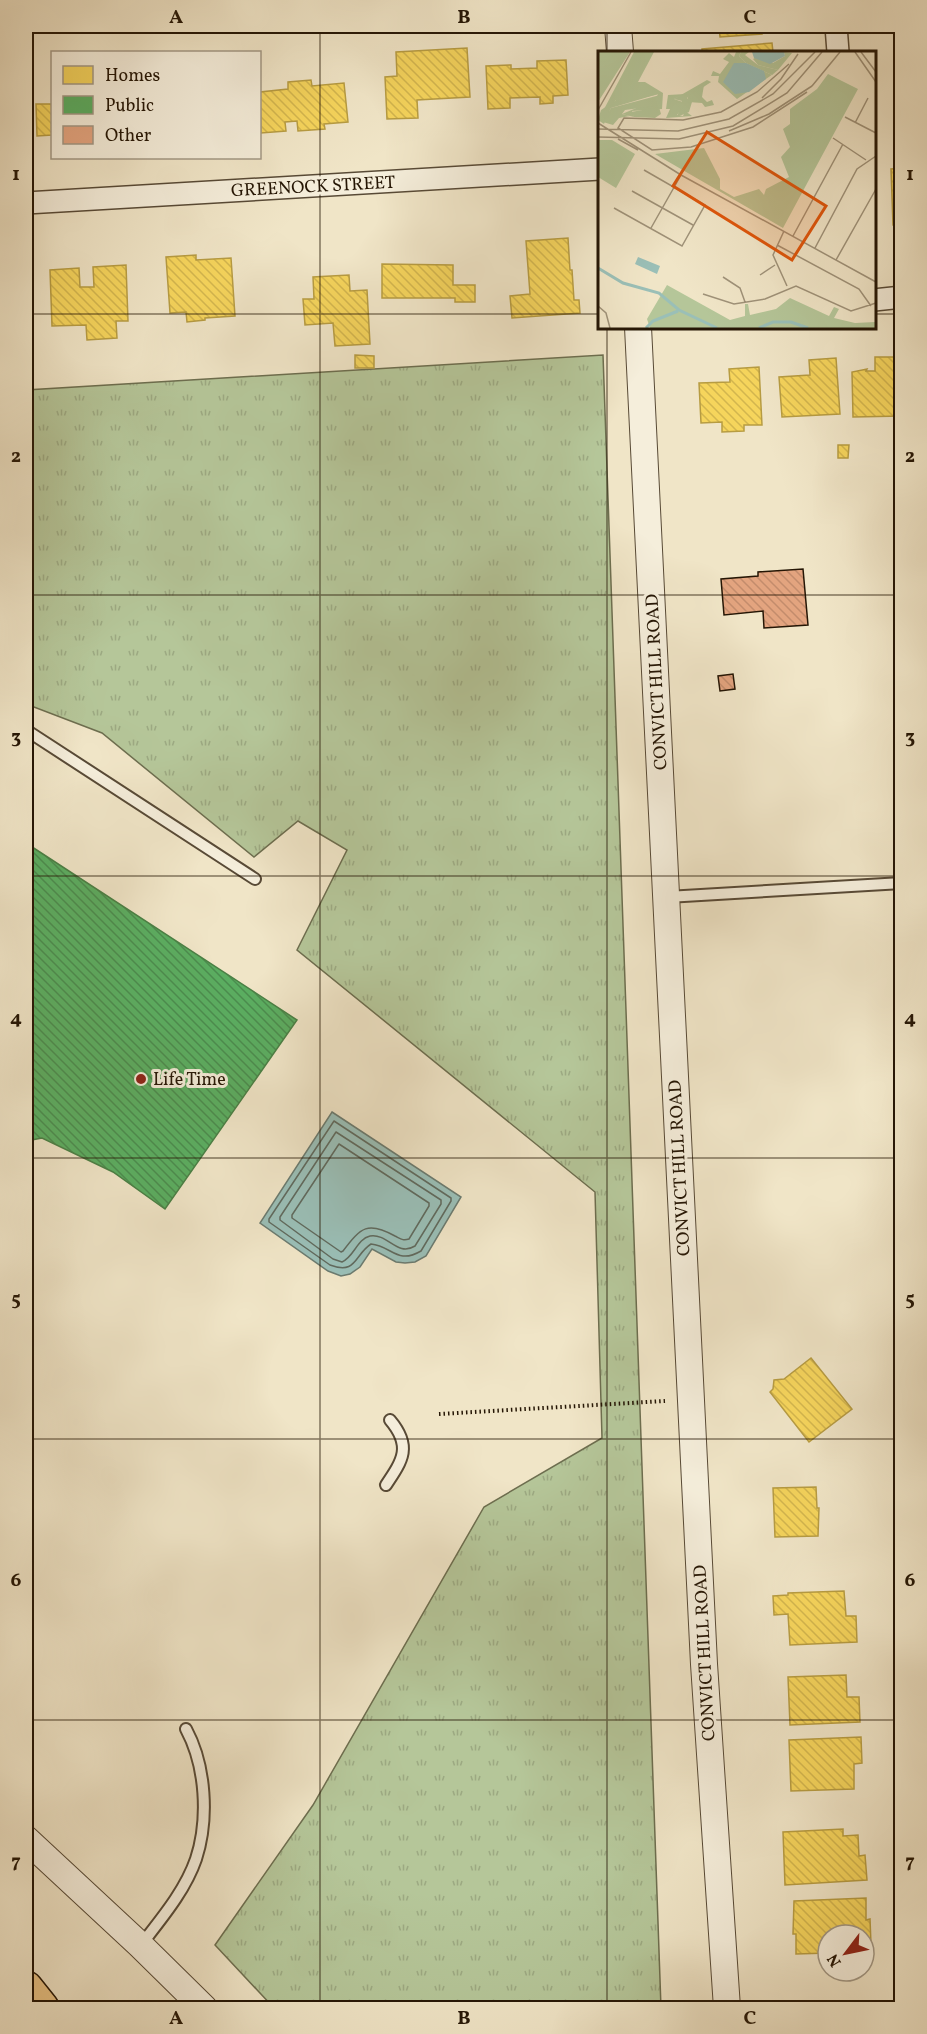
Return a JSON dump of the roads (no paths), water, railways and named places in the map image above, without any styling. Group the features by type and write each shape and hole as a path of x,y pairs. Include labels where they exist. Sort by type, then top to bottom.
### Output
{"highway":[{"path":"26,1988 42,2008"}],"street":[{"path":"618,26 620,51"},
{"path":"836,26 838,51"},
{"name":"GREENOCK STREET","path":"26,203 598,169"},
{"path":"876,300 902,297"},
{"name":"CONVICT HILL ROAD","path":"638,328 704,1664 727,2008"},
{"path":"26,1839 204,2008"}],"lane":[{"path":"26,730 255,879"},
{"path":"666,897 902,884"},
{"path":"386,1485 401,1462 403,1450 403,1439 390,1420"},
{"path":"140,1945 171,1905 196,1859 204,1814 203,1790 193,1742 186,1729"}],"water":[{"path":"332,1112 461,1197 426,1256 415,1262 396,1262 372,1249 360,1267 350,1274 341,1276 328,1271 260,1223"}],"place":[{"name":"Life Time","path":"141,1079"}]}
